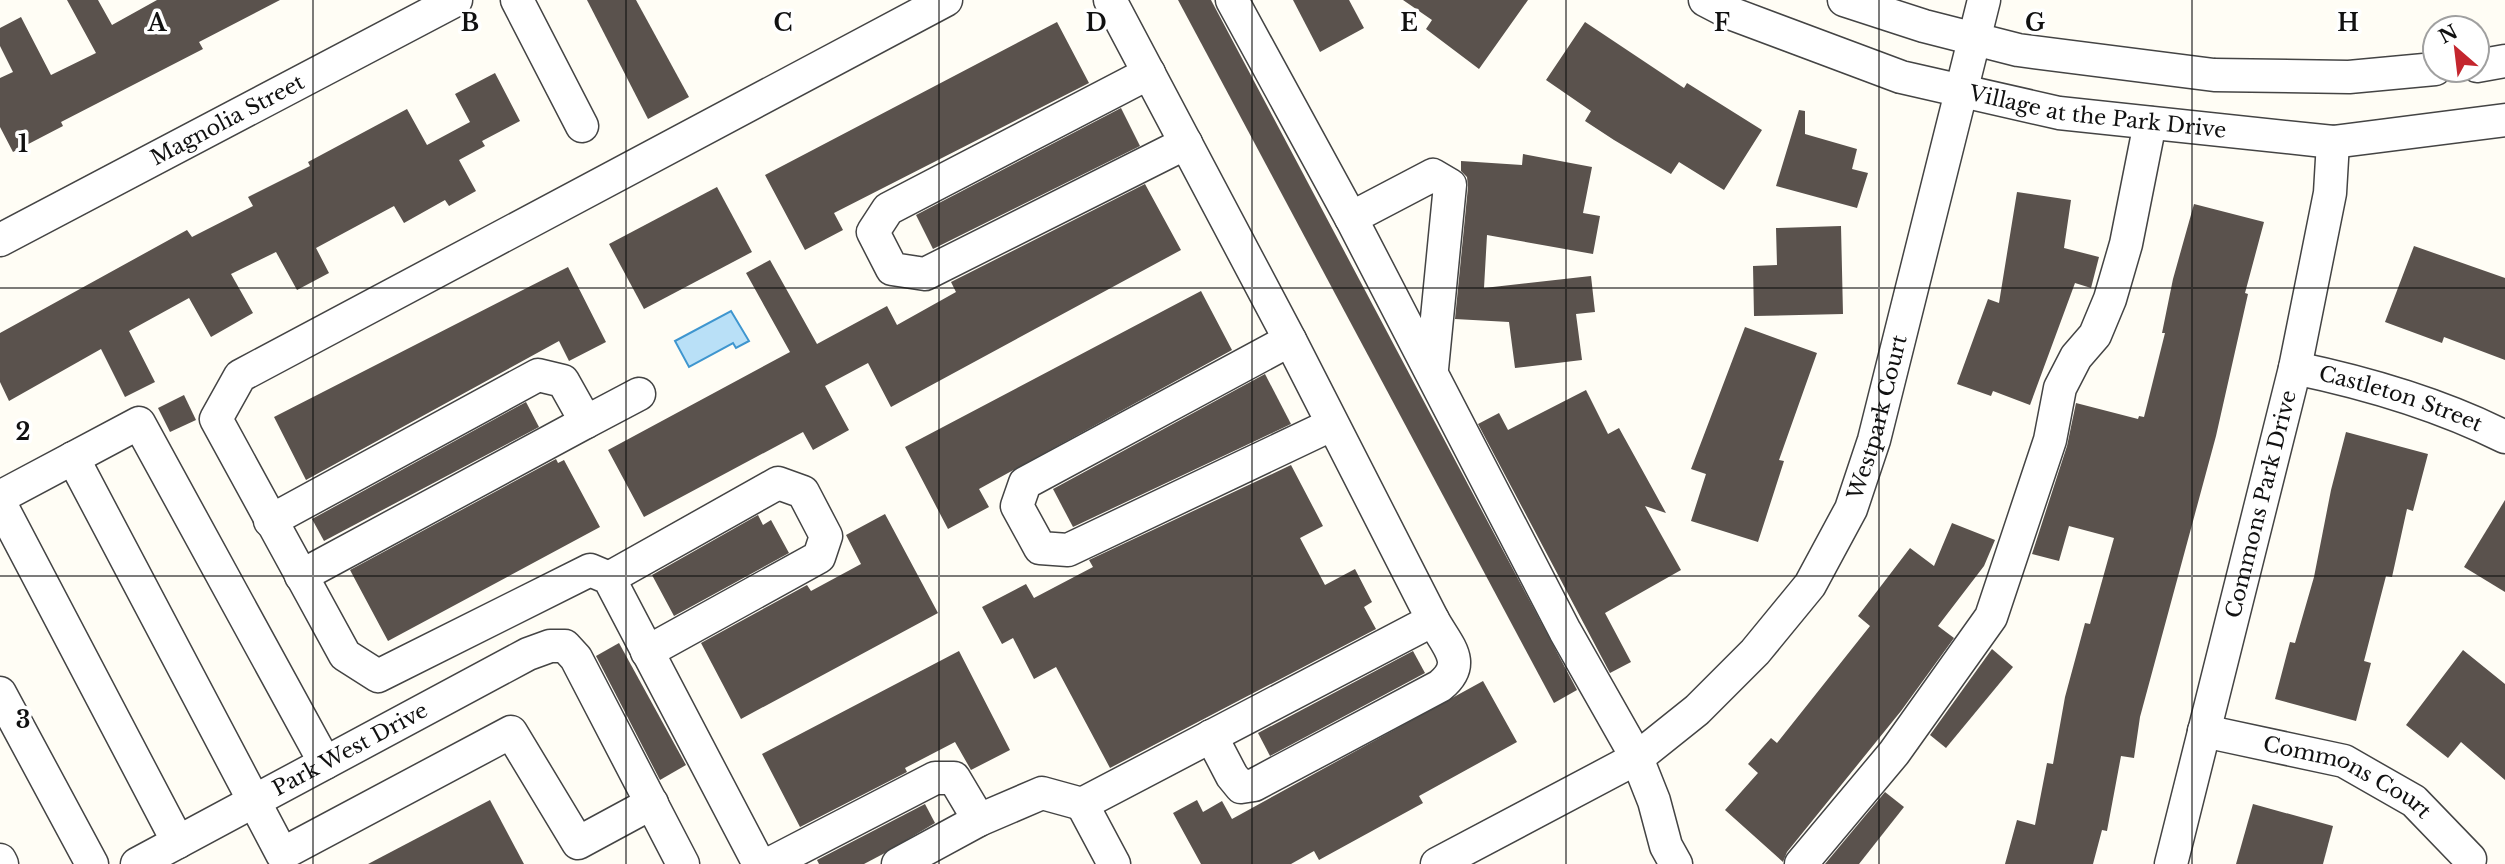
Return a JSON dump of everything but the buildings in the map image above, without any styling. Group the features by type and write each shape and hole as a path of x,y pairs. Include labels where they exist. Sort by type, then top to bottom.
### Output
{"street":[{"name":"Magnolia Street","path":"0,240 456,0"},
{"path":"517,0 582,126"},
{"path":"760,864 609,578 590,569 378,676 345,655 216,419 240,376 946,0"},
{"path":"1110,0 1290,340 1331,425 1456,663 1453,675 1440,686 1254,785 1241,787 1232,776 1211,736"},
{"path":"1233,0 1432,369 1565,631 1637,758 1654,801 1666,846 1676,864"},
{"name":"Village at the Park Drive","path":"1705,0 1730,13 1901,77 2059,113 2333,142 2505,120"},
{"path":"1844,0 1976,40 2031,52 2214,75 2348,77 2421,70"},
{"name":"Westpark Court","path":"1437,864 1637,758 1697,710 1755,652 1810,585 1851,509 1874,440 1984,0"},
{"path":"1149,73 888,209 873,232 892,269 925,274 1186,143"},
{"path":"1801,864 1894,753 1991,617 2050,440 2060,388 2076,357 2095,335 2110,299 2126,244 2150,123"},
{"name":"Commons Park Drive","path":"2171,864 2295,368 2330,193 2333,142"},
{"path":"1351,218 1433,175 1451,185 1432,369"},
{"path":"1290,340 1025,483 1017,506 1040,548 1068,550 1331,425"},
{"name":"Castleton Street","path":"2295,368 2337,377 2460,414 2505,437"},
{"path":"270,521 538,375 563,382 586,422"},
{"path":"301,576 639,394"},
{"path":"0,497 139,423 325,763"},
{"path":"73,458 282,854 510,732 578,843 652,803 683,864"},
{"path":"609,578 778,483 803,492 825,536 819,557 647,652"},
{"path":"0,503 177,842"},
{"path":"898,864 979,820 1042,793 1082,804 1433,620"},
{"name":"Park West Drive","path":"137,864 528,654 550,646 565,646 576,658 652,803"},
{"path":"0,693 92,864"},
{"name":"Commons Court","path":"2204,731 2344,761 2414,801 2470,859"},
{"path":"769,864 935,778 954,778 979,820"},
{"path":"1082,804 1114,864"}],"water":[{"path":"731,311 749,341 736,348 733,343 689,367 675,341"}]}
